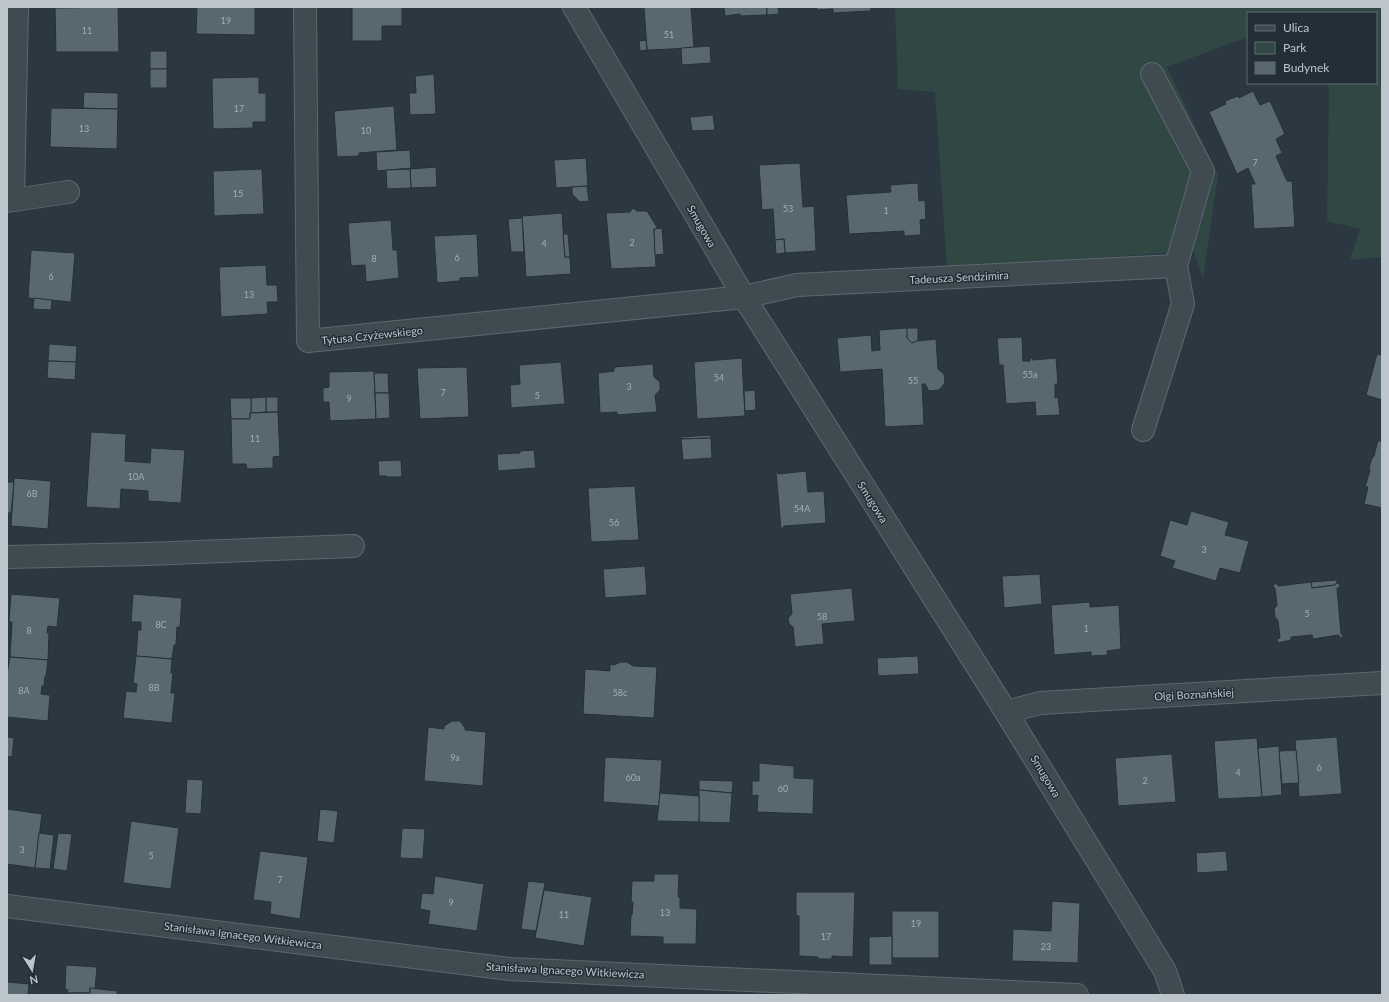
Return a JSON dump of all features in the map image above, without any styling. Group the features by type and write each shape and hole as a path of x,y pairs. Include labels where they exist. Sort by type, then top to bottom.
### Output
{"street":[{"path":"17,7 10,200 68,192"},
{"name":"Tytusa Czyżewskiego","path":"305,7 308,341 744,297"},
{"name":"Smugowa","path":"574,7 744,297 1006,712 1165,972 1173,995"},
{"path":"1143,430 1183,304 1176,266 1203,172 1152,74"},
{"name":"Tadeusza Sendzimira","path":"744,297 797,285 1176,266"},
{"path":"7,557 146,554 353,546"},
{"name":"Olgi Boznańskiej","path":"1006,712 1040,703 1382,683"},
{"name":"Stanisława Ignacego Witkiewicza","path":"7,906 510,969 1078,995"}],"green space":[{"path":"895,7 1382,7 1382,257 1350,260 1360,229 1327,221 1329,91 1326,84 1377,84 1377,12 1247,12 1247,37 1167,67 1218,175 1203,279 1194,251 947,268 935,92 898,89"}],"building":[{"path":"118,7 119,52 56,52 55,8"},
{"path":"197,7 255,7 255,35 196,34"},
{"path":"352,7 402,7 402,26 382,26 382,41 352,41"},
{"path":"644,7 691,7 694,48 647,50"},
{"path":"724,7 767,7 767,15 741,16 740,14 725,16"},
{"path":"767,7 778,7 779,14 767,15"},
{"path":"816,7 871,7 871,11 833,13 833,9 817,10"},
{"path":"646,40 647,50 640,51 639,41"},
{"path":"710,46 711,63 682,65 681,48"},
{"path":"150,51 167,51 167,69 150,69"},
{"path":"150,69 167,69 167,88 150,88"},
{"path":"434,74 436,114 410,115 409,93 416,93 415,76"},
{"path":"259,77 259,93 266,93 266,122 253,122 253,128 213,129 212,78"},
{"path":"1253,91 1260,105 1270,101 1285,134 1276,139 1282,153 1276,156 1287,181 1292,181 1295,227 1254,229 1251,184 1255,184 1248,168 1237,174 1209,112 1226,104 1225,101 1238,96 1239,98"},
{"path":"84,92 118,93 118,109 83,108"},
{"path":"394,106 397,150 359,153 359,156 337,157 334,111"},
{"path":"51,108 118,109 117,149 50,147"},
{"path":"713,115 715,130 692,131 690,117"},
{"path":"410,150 411,168 377,171 376,152"},
{"path":"586,158 588,186 556,188 554,160"},
{"path":"800,163 803,207 814,206 816,251 785,253 784,239 775,240 773,209 762,210 759,165"},
{"path":"436,167 437,187 411,188 410,169"},
{"path":"262,169 264,214 214,216 213,171"},
{"path":"410,169 411,188 387,189 386,170"},
{"path":"918,183 919,201 925,200 926,219 920,220 921,235 904,236 904,231 849,234 846,195 891,192 890,185"},
{"path":"587,186 589,201 580,202 572,194 572,187"},
{"path":"633,208 637,211 647,211 658,229 654,229 656,267 611,269 606,213 630,212"},
{"path":"562,213 565,257 570,257 571,274 526,277 522,216"},
{"path":"522,218 524,252 511,252 508,219"},
{"path":"391,220 393,250 397,250 399,278 366,282 365,265 351,266 348,223"},
{"path":"662,228 664,254 655,255 654,229"},
{"path":"477,234 479,277 460,278 460,281 437,283 434,236"},
{"path":"563,234 568,234 570,257 565,257"},
{"path":"784,239 785,253 776,254 775,240"},
{"path":"31,250 75,253 71,302 28,298"},
{"path":"266,265 267,285 277,285 278,302 267,302 268,314 221,317 219,267"},
{"path":"34,298 52,300 51,310 33,309"},
{"path":"906,328 918,328 918,341 912,343 907,338"},
{"path":"907,328 907,338 912,343 936,339 938,369 944,374 945,383 939,390 929,391 925,384 922,384 924,425 885,427 882,369 840,372 837,338 871,335 872,351 880,350 879,330"},
{"path":"1022,337 1023,361 1030,361 1030,358 1033,360 1056,358 1058,384 1055,384 1055,398 1058,397 1060,415 1036,416 1035,402 1006,404 1003,365 999,365 997,338"},
{"path":"49,344 77,346 76,362 48,361"},
{"path":"1377,354 1382,355 1382,400 1366,395"},
{"path":"742,358 745,416 697,419 694,362"},
{"path":"48,361 76,362 75,380 47,378"},
{"path":"561,362 565,404 511,408 510,385 520,384 519,365"},
{"path":"653,364 654,377 660,382 660,390 655,395 657,412 617,415 617,412 600,413 598,373 614,371 614,367"},
{"path":"467,367 469,417 420,419 417,368"},
{"path":"374,371 376,419 330,421 329,402 323,402 323,388 329,387 329,372"},
{"path":"374,373 388,373 389,393 375,393"},
{"path":"755,390 756,410 745,411 744,391"},
{"path":"375,393 389,393 390,418 376,419"},
{"path":"266,397 278,397 278,412 266,412"},
{"path":"266,397 266,412 251,413 251,398"},
{"path":"230,398 251,398 250,419 231,419"},
{"path":"278,412 280,456 273,457 273,468 247,469 246,464 232,464 231,419 250,419 250,413"},
{"path":"91,432 126,434 125,461 150,463 151,448 185,450 181,503 148,501 148,491 121,489 120,509 86,507"},
{"path":"711,435 711,438 681,439 681,437"},
{"path":"711,438 712,458 683,460 681,439"},
{"path":"1378,440 1382,442 1382,508 1364,504 1368,487 1365,487 1370,470 1369,468"},
{"path":"534,450 536,468 498,471 497,454 520,453 520,451"},
{"path":"401,460 402,477 379,476 378,461"},
{"path":"806,471 808,492 824,491 826,523 784,526 781,529 776,472 778,472 778,474"},
{"path":"14,478 51,481 48,529 11,526"},
{"path":"7,482 14,482 11,513 7,513"},
{"path":"635,486 639,540 591,542 588,488"},
{"path":"1191,511 1229,522 1225,535 1249,541 1240,573 1220,568 1216,581 1172,568 1175,561 1160,556 1170,520 1187,525"},
{"path":"645,566 647,595 605,598 603,569"},
{"path":"1040,574 1042,604 1004,608 1002,576"},
{"path":"1337,580 1337,584 1335,585 1312,588 1311,582"},
{"path":"1311,582 1312,588 1335,585 1339,583 1340,588 1337,588 1341,634 1343,634 1343,637 1339,638 1339,635 1313,639 1312,635 1291,637 1291,640 1278,643 1277,639 1280,638 1278,621 1275,617 1274,609 1277,605 1275,588 1273,584 1278,584 1278,586"},
{"path":"852,588 855,621 822,624 824,644 795,647 793,627 789,624 788,618 792,614 790,594"},
{"path":"11,594 60,598 57,627 48,626 48,660 10,657 12,622 9,622"},
{"path":"133,594 182,598 180,627 177,627 176,645 174,645 172,659 136,656 138,630 141,630 141,622 131,622"},
{"path":"1090,602 1090,607 1119,605 1121,649 1107,651 1108,655 1091,656 1091,652 1054,655 1051,605"},
{"path":"136,656 172,659 171,673 173,673 171,693 175,693 172,723 123,718 126,691 136,692 137,684 133,683"},
{"path":"918,656 919,674 878,676 877,658"},
{"path":"10,657 48,660 44,686 42,686 41,694 50,695 48,721 7,717 7,674"},
{"path":"621,662 627,662 633,666 657,667 654,718 583,714 585,669 610,671 610,664 614,665"},
{"path":"452,721 460,721 465,730 486,732 483,786 424,781 428,727 444,729 444,726"},
{"path":"7,737 14,738 12,757 7,756"},
{"path":"1337,737 1342,794 1299,797 1295,740"},
{"path":"1257,738 1262,797 1218,799 1214,741"},
{"path":"1279,746 1282,795 1262,797 1258,748"},
{"path":"1296,750 1299,783 1282,784 1279,751"},
{"path":"1172,754 1176,802 1118,806 1115,758"},
{"path":"605,757 662,760 659,806 603,802"},
{"path":"759,763 794,766 794,778 814,779 813,814 757,812 758,795 752,796 752,781 759,781"},
{"path":"187,779 203,780 201,814 185,813"},
{"path":"699,780 733,781 732,793 699,790"},
{"path":"699,790 732,793 730,823 699,822"},
{"path":"660,793 699,796 699,822 657,821"},
{"path":"7,809 42,814 35,868 7,864"},
{"path":"320,809 338,811 334,843 317,841"},
{"path":"131,821 179,828 171,889 123,883"},
{"path":"402,828 425,829 423,859 400,858"},
{"path":"39,833 54,835 50,869 35,868"},
{"path":"58,833 72,834 67,871 53,869"},
{"path":"260,851 308,857 300,919 270,914 271,902 253,900"},
{"path":"1226,851 1228,871 1197,873 1196,853"},
{"path":"654,874 679,874 678,897 680,897 680,908 697,909 696,944 663,944 663,937 630,936 633,902 631,902 632,881 654,881"},
{"path":"435,876 484,884 477,931 428,924 430,911 420,909 422,893 433,894"},
{"path":"528,881 545,883 536,931 521,929"},
{"path":"544,890 592,897 584,946 535,938"},
{"path":"796,892 855,892 853,957 832,956 832,959 818,959 818,957 799,956 799,916 796,915"},
{"path":"1052,901 1080,903 1078,963 1012,961 1013,929 1051,931"},
{"path":"892,911 939,911 939,958 892,958"},
{"path":"892,936 892,965 869,965 869,937"},
{"path":"66,965 97,967 95,989 90,988 90,993 67,993 68,990 65,989"},
{"path":"7,982 29,984 28,995 7,995"},
{"path":"90,988 117,991 117,995 70,995 71,993 90,993"}]}
